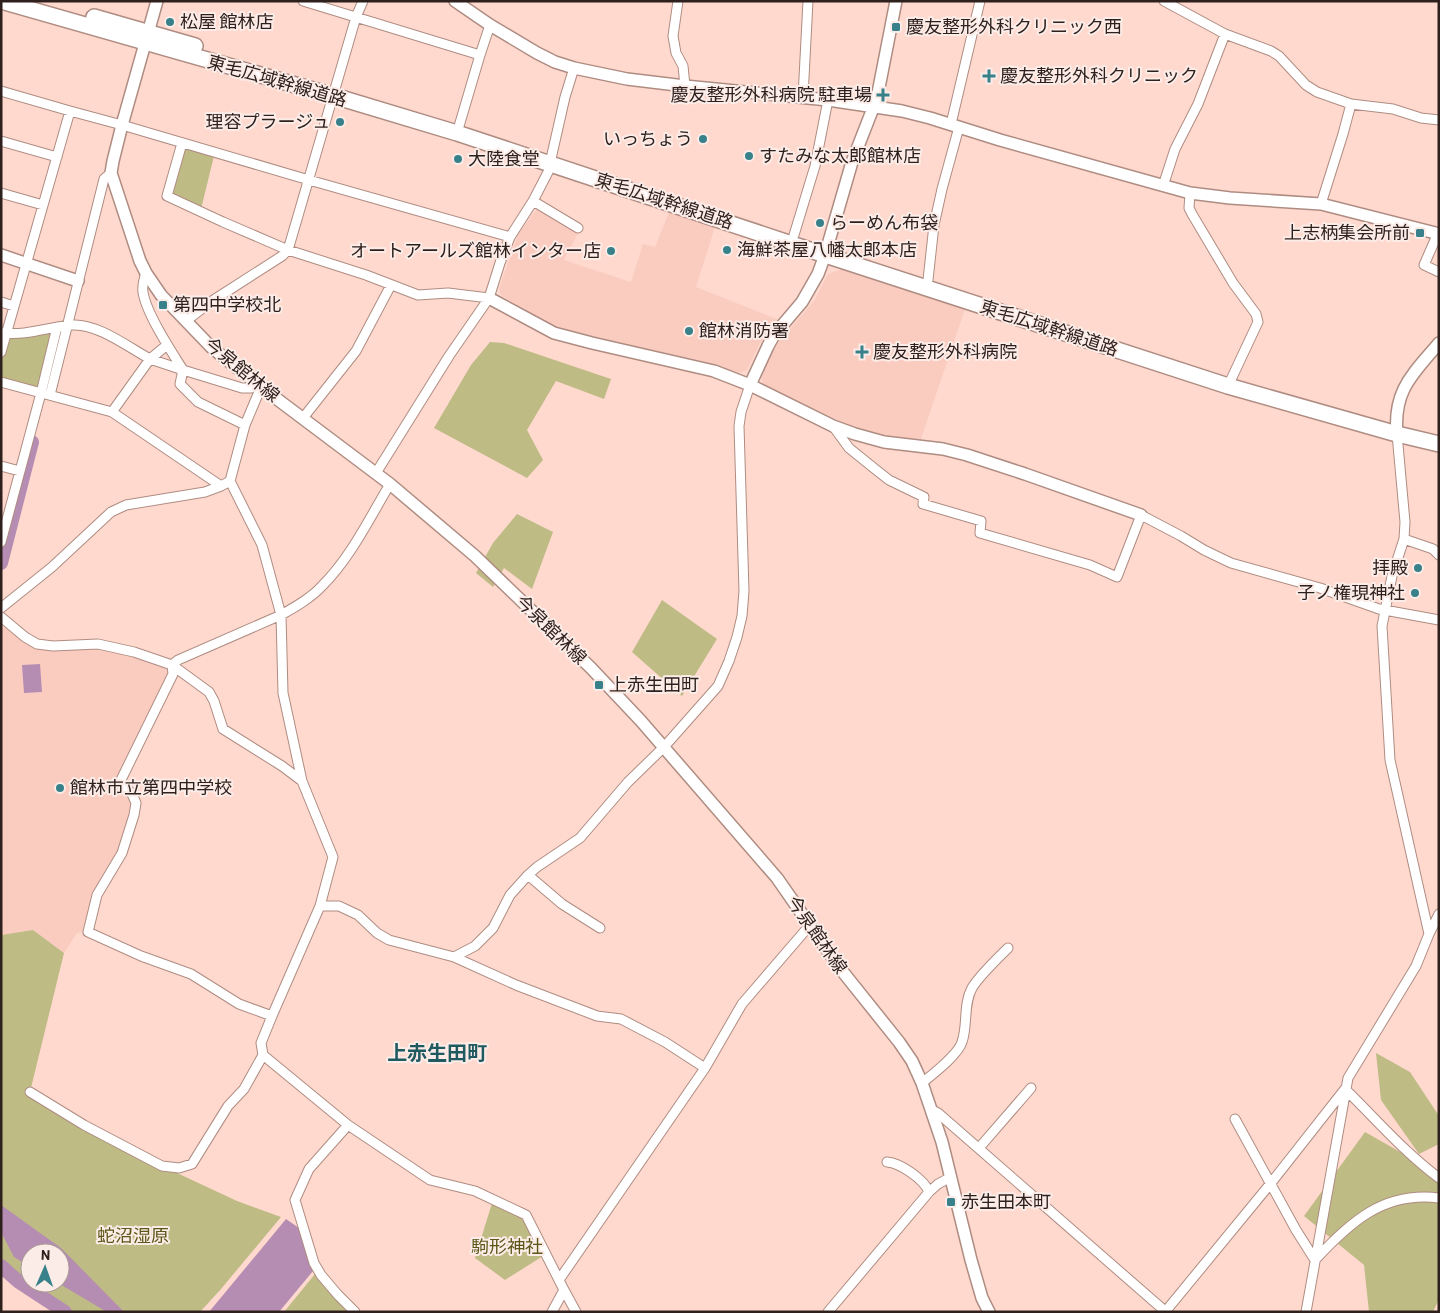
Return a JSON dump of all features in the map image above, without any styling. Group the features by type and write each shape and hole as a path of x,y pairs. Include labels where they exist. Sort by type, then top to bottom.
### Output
{"highway":[{"name":"東毛広域幹線道路","path":"1,1 146,37"},
{"name":"東毛広域幹線道路","path":"37,1 146,37 458,129 794,235 826,251 928,280 1230,382"},
{"name":"東毛広域幹線道路","path":"551,159 826,251 1230,382 1396,429 1439,444"},
{"name":"東毛広域幹線道路","path":"1396,429 1439,435"}],"street":[{"name":"今泉館林線","path":"157,1 112,161 111,173 146,273 161,295 211,346 259,385 390,484 476,556 590,668 664,747 777,878 854,986 912,1061 922,1083 942,1142 974,1274 989,1312"},
{"path":"303,1 480,55"},
{"path":"186,321 212,301 288,250 356,17 363,1"},
{"path":"456,1 537,54 574,68 627,79 804,97 915,114 1000,140 1190,193 1230,198 1320,204 1438,233 1424,265 1439,272"},
{"path":"678,1 672,36 676,53 683,66 685,86"},
{"path":"804,97 808,1"},
{"path":"454,957 475,946 493,928 510,895 528,875 580,838 628,782 664,747 718,686 737,638 742,616 744,591 739,426 741,412 750,385 774,335 802,302 818,274 852,162 874,107 896,1"},
{"path":"928,280 934,225 980,1"},
{"path":"1164,1 1225,34 1271,51 1279,56 1306,85 1317,92 1351,104 1393,108 1421,118 1439,120"},
{"path":"458,129 490,25"},
{"path":"1163,186 1175,149 1198,104 1225,34"},
{"path":"376,473 448,356 489,298 510,237 533,201 551,159 565,97 574,68"},
{"path":"1,91 122,124 510,237"},
{"path":"794,235 815,166 828,100"},
{"path":"1320,204 1351,104"},
{"path":"1,352 4,333 14,306 70,111"},
{"path":"1,141 57,157"},
{"path":"182,143 167,196 288,250 366,275 418,295 448,293 489,298 554,333 721,374 750,385 833,426 870,439 943,449 1062,486 1141,515 1231,563 1320,588 1372,607 1439,620"},
{"path":"1,542 4,522 67,326 104,179 111,173"},
{"path":"1,193 43,206"},
{"path":"1190,193 1189,208 1192,214 1233,283 1256,314 1258,322 1230,382"},
{"path":"533,201 578,228"},
{"path":"1,255 78,281"},
{"path":"146,273 142,290 144,297 153,318 182,370 180,384 198,402 246,425"},
{"path":"302,418 356,351 391,285"},
{"path":"1,302 14,306"},
{"path":"4,333 29,333 74,325 101,331 150,359 182,370 242,388 251,388 259,385"},
{"path":"46,394 57,327"},
{"path":"1429,934 1390,760 1382,626 1392,576 1404,539 1405,522 1396,429 1397,405 1404,388 1439,343"},
{"path":"112,412 150,359 168,345"},
{"path":"1,382 112,412 221,486"},
{"path":"30,1092 84,1125 162,1166 179,1168 192,1164 228,1106 244,1089 263,1055 261,1043 320,906 333,858 302,781 283,693 281,615 262,545 230,481 259,385"},
{"path":"833,426 849,448 889,480 924,497 923,504 980,521 980,533 1090,565 1117,577 1141,515"},
{"path":"1,466 20,471"},
{"path":"1,608 52,567 111,512 126,505 204,492 230,481"},
{"path":"172,665 178,660 281,615 322,587 352,548 390,484"},
{"path":"1404,539 1433,549 1439,554"},
{"path":"1,617 25,637 37,644 53,646 98,644 134,652 172,665 209,692 223,728 302,781"},
{"path":"172,665 173,674 119,784 132,794 136,803 134,815 122,853 97,895 88,932 141,956 191,974 239,1004 272,1016"},
{"path":"528,875 562,904 600,928"},
{"path":"320,906 339,906 358,915 377,933 388,940 454,957 516,985 597,1016 621,1019 666,1042 705,1068"},
{"path":"1306,1312 1348,1078 1416,966 1439,914"},
{"path":"559,1280 705,1068 742,1004 810,925"},
{"path":"922,1083 942,1067 962,1043 968,997 971,990 975,983 1008,948"},
{"path":"263,1055 348,1125 430,1180 475,1191 526,1215 576,1312"},
{"path":"979,1148 1032,1088"},
{"path":"1345,1089 1397,1141 1439,1178"},
{"path":"932,1110 979,1148 1166,1312 1345,1089"},
{"path":"1235,1118 1296,1230 1315,1260"},
{"path":"348,1125 308,1169 296,1200 307,1244 320,1275 356,1312"},
{"path":"887,1162 904,1167 927,1186 929,1192"},
{"path":"828,1312 929,1192 938,1184 951,1177"},
{"path":"1315,1260 1336,1237 1353,1223 1382,1205 1414,1197 1439,1198"},
{"path":"552,1312 564,1290"}],"shaded area":[{"path":"537,209 578,233 564,260 631,282 643,244 655,247 669,212 715,227 696,287 779,320 760,343 747,370 739,373 701,361 585,336 558,327 529,313 501,295 499,289 518,234"},
{"name":"慶友整形外科病院","path":"842,269 965,309 921,439 890,437 855,428 764,386 761,376 777,344 814,301 828,274"},
{"name":"館林市立第四中学校","path":"1,627 8,627 21,639 100,648 134,656 167,667 168,675 113,785 129,796 131,803 121,844 94,893 83,932 77,933 64,953 33,930 1,935"},
{"path":"40,664 42,692 24,693 22,665"},
{"path":"1,1205 54,1243 20,1243 20,1261 14,1257 1,1232"},
{"path":"286,1219 299,1228 313,1271 279,1312 209,1312"},
{"path":"70,1257 124,1312 107,1312 70,1290"}],"green space":[{"path":"181,146 214,156 201,209 167,196"},
{"path":"57,328 39,385 36,388 1,380 1,357 8,333"},
{"path":"490,342 504,343 611,379 604,399 556,381 527,430 543,460 527,478 434,428 471,365"},
{"path":"517,514 553,532 532,589 504,568 493,587 476,573 493,543"},
{"path":"662,600 717,639 682,696 632,652"},
{"name":"蛇沼湿原","path":"33,930 64,953 30,1092 162,1166 237,1201 281,1217 200,1312 74,1312 44,1293 70,1293 70,1243 20,1243 20,1278 1,1266 1,935"},
{"path":"1376,1053 1410,1072 1439,1116 1439,1144 1419,1154 1381,1100"},
{"path":"1365,1132 1439,1174 1439,1299 1433,1312 1369,1312 1364,1265 1304,1216"},
{"name":"駒形神社","path":"493,1200 523,1219 543,1256 505,1280 475,1258"},
{"path":"315,1274 325,1288 351,1312 284,1312"}],"waterway":[{"path":"1,563 32,442"},
{"path":"1,1266 19,1282 65,1312"}],"place":[{"name":"松屋 館林店","path":"170,22"},
{"name":"慶友整形外科クリニック西","path":"896,27"},
{"name":"慶友整形外科クリニック","path":"989,76"},
{"name":"慶友整形外科病院 駐車場","path":"883,95"},
{"name":"理容プラージュ","path":"340,122"},
{"name":"いっちょう","path":"703,139"},
{"name":"すたみな太郎館林店","path":"749,156"},
{"name":"大陸食堂","path":"458,159"},
{"name":"らーめん布袋","path":"820,223"},
{"name":"上志柄集会所前","path":"1420,233"},
{"name":"海鮮茶屋八幡太郎本店","path":"727,250"},
{"name":"オートアールズ館林インター店","path":"611,251"},
{"name":"第四中学校北","path":"163,305"},
{"name":"館林消防署","path":"689,331"},
{"name":"慶友整形外科病院","path":"862,352"},
{"name":"拝殿","path":"1418,568"},
{"name":"子ノ権現神社","path":"1415,593"},
{"name":"上赤生田町","path":"599,685"},
{"name":"館林市立第四中学校","path":"60,788"},
{"name":"赤生田本町","path":"951,1202"}],"district":[{"name":"上赤生田町","path":"437,1053"}]}
